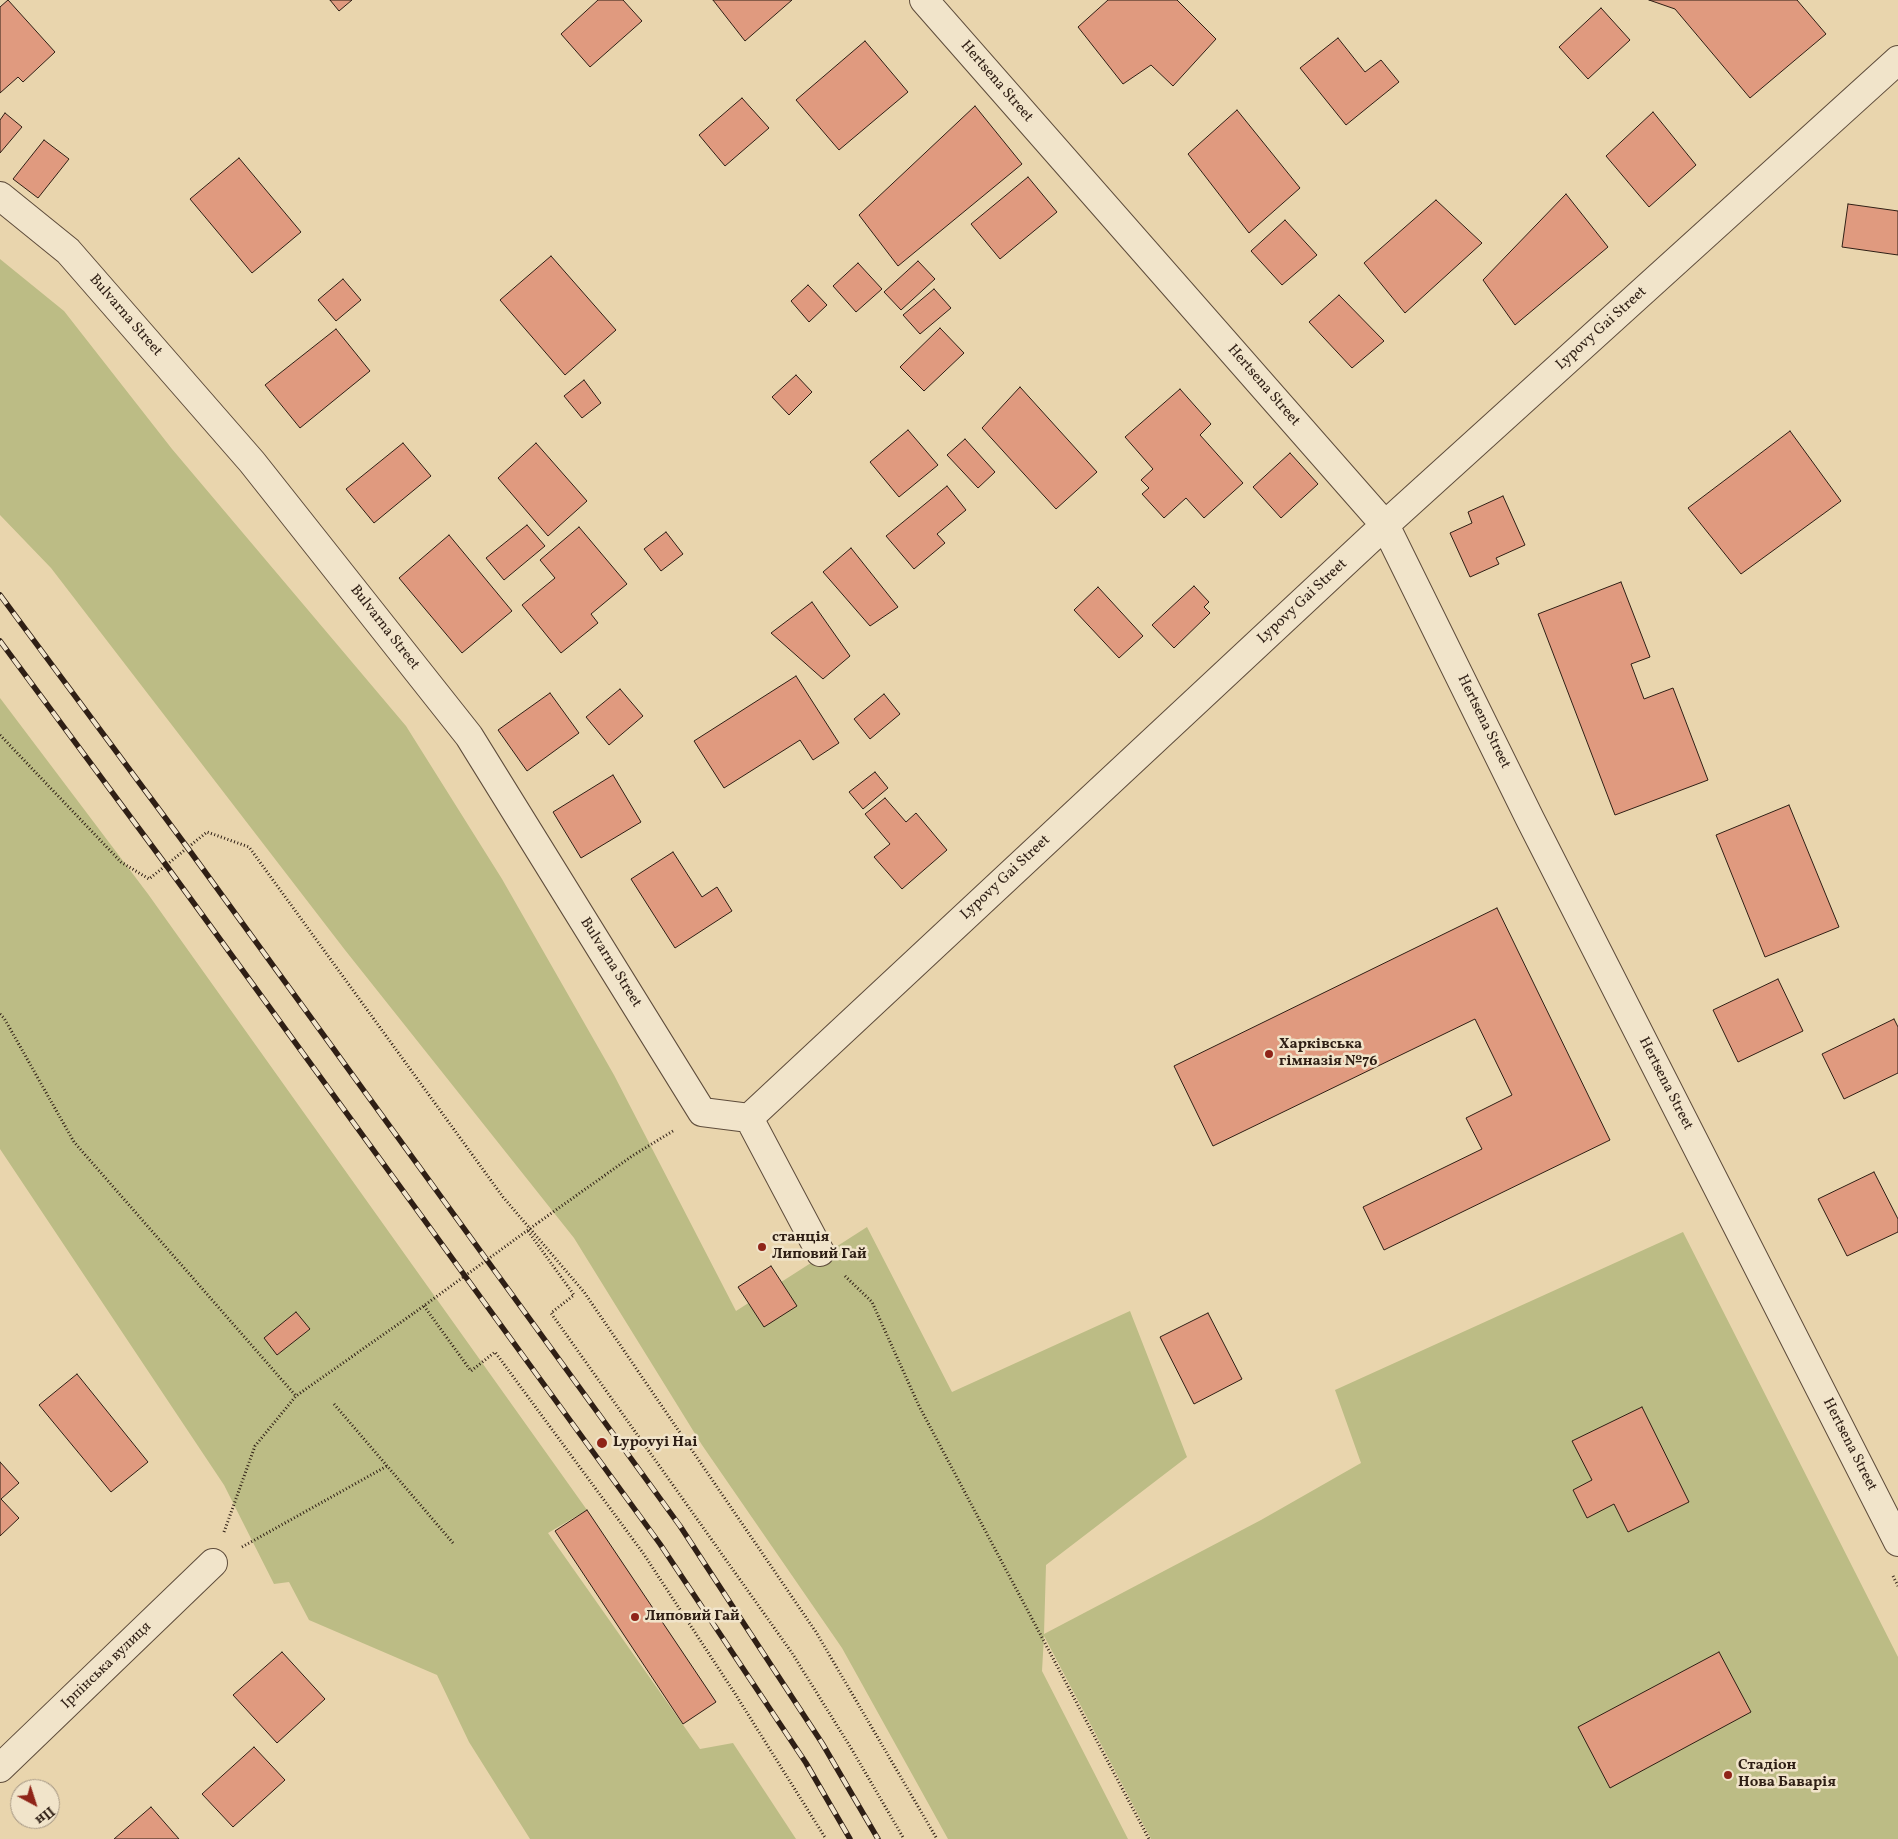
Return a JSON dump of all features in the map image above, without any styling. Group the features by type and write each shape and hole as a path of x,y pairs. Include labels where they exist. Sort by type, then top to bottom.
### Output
{"street":[{"name":"Hertsena Street","path":"924,0 1385,525 1530,819 1898,1542"},
{"name":"Lypovy Gai Street","path":"749,1118 1385,525 1898,60"},
{"name":"Bulvarna Street","path":"0,196 68,251 252,462 469,736 702,1112"},
{"path":"702,1112 749,1118 820,1252"},
{"name":"Ірпінська вулиця","path":"0,1768 213,1563"}],"path":[{"path":"0,735 121,862 149,879 207,832 250,847 503,1197 584,1292 816,1632 937,1839"},
{"path":"0,1014 74,1142 296,1396"},
{"path":"213,1563 255,1446 296,1396 632,1156 702,1112"},
{"path":"528,1231 574,1295 551,1313 792,1653 851,1748 904,1839"},
{"path":"820,1252 872,1302 919,1406 1149,1839"},
{"path":"424,1306 471,1371 495,1352 643,1553 734,1692 826,1839"},
{"path":"334,1404 453,1543"},
{"path":"213,1563 387,1466"}],"green space":[{"path":"0,259 64,311 172,449 406,726 502,879 614,1075 736,1311 867,1227 952,1392 1130,1311 1187,1457 1046,1565 1044,1634 1261,1520 1361,1463 1335,1390 1683,1232 1898,1657 1898,1839 1151,1839 1044,1636 1042,1671 1128,1839 948,1839 842,1648 702,1445 574,1238 345,950 51,568 0,515"},
{"path":"0,698 148,894 587,1510 548,1533 700,1749 733,1743 796,1839 530,1839 469,1742 437,1675 309,1620 289,1582 274,1584 224,1485 0,1149"}],"building":[{"path":"8,0 55,52 23,82 18,77 0,93 0,7"},
{"path":"330,0 352,0 339,11"},
{"path":"598,0 623,0 642,21 590,67 561,34"},
{"path":"713,0 792,0 745,41"},
{"path":"1108,0 1177,0 1216,39 1173,86 1151,65 1123,84 1078,27"},
{"path":"1649,0 1797,0 1826,34 1750,98 1675,9"},
{"path":"1601,8 1630,40 1588,79 1559,47"},
{"path":"1338,38 1365,72 1381,60 1399,82 1346,125 1300,68"},
{"path":"865,41 908,92 839,150 796,100"},
{"path":"742,98 769,128 725,166 699,135"},
{"path":"975,106 1022,164 898,266 859,215"},
{"path":"1237,110 1300,188 1249,233 1188,154"},
{"path":"1653,112 1696,165 1649,207 1606,156"},
{"path":"5,113 22,127 0,153 0,120"},
{"path":"44,140 69,159 38,198 13,179"},
{"path":"239,158 301,232 252,273 190,199"},
{"path":"1028,177 1057,212 1000,259 971,224"},
{"path":"1566,194 1608,247 1515,325 1483,280"},
{"path":"1436,200 1482,243 1405,313 1364,263"},
{"path":"1848,204 1898,211 1898,255 1842,247"},
{"path":"1285,220 1317,255 1282,285 1251,251"},
{"path":"551,256 616,330 565,375 500,300"},
{"path":"918,261 935,279 901,310 884,292"},
{"path":"858,263 882,289 856,312 833,286"},
{"path":"343,279 361,300 336,321 318,300"},
{"path":"808,285 827,305 809,322 791,301"},
{"path":"934,289 951,308 920,334 903,315"},
{"path":"1339,295 1384,341 1352,368 1309,322"},
{"path":"940,328 964,353 924,391 900,367"},
{"path":"336,329 370,371 300,428 265,385"},
{"path":"796,375 812,392 789,415 772,397"},
{"path":"584,380 601,403 582,418 564,396"},
{"path":"1020,387 1097,472 1056,509 982,428"},
{"path":"1180,389 1211,424 1200,435 1243,483 1204,518 1186,498 1164,518 1142,494 1149,488 1141,480 1153,469 1125,437"},
{"path":"908,430 938,465 899,497 870,462"},
{"path":"1790,431 1841,501 1741,574 1688,508"},
{"path":"965,439 995,472 978,488 947,455"},
{"path":"403,443 431,476 374,523 346,489"},
{"path":"536,443 587,501 548,536 498,478"},
{"path":"1290,453 1318,484 1281,518 1253,487"},
{"path":"947,486 966,510 937,534 945,543 914,569 886,536"},
{"path":"1503,496 1525,545 1496,558 1499,564 1470,577 1450,533 1472,523 1468,512"},
{"path":"527,525 545,546 504,580 486,558"},
{"path":"579,527 627,584 591,614 598,623 561,653 522,605 555,578 540,560"},
{"path":"666,532 683,554 661,571 644,549"},
{"path":"449,535 512,611 462,653 399,578"},
{"path":"851,548 898,607 870,626 823,572"},
{"path":"1621,582 1650,657 1631,664 1644,699 1673,688 1708,780 1615,815 1538,614"},
{"path":"1194,586 1209,602 1204,607 1210,613 1174,648 1152,625"},
{"path":"1098,587 1143,636 1119,658 1074,610"},
{"path":"812,602 850,656 823,679 771,633"},
{"path":"796,676 839,743 813,760 800,740 724,788 694,741"},
{"path":"620,689 643,716 609,745 586,717"},
{"path":"550,693 579,733 527,771 498,730"},
{"path":"884,694 900,714 870,739 854,719"},
{"path":"875,772 888,788 863,809 849,792"},
{"path":"613,775 641,822 581,858 553,812"},
{"path":"885,798 906,822 916,813 947,850 902,889 874,857 890,844 865,814"},
{"path":"1789,805 1839,927 1765,957 1716,835"},
{"path":"673,852 702,897 717,887 732,911 675,948 631,879"},
{"path":"1497,908 1610,1140 1384,1250 1363,1207 1482,1149 1466,1118 1512,1095 1475,1019 1213,1146 1174,1066"},
{"path":"1778,979 1803,1031 1738,1062 1713,1010"},
{"path":"1894,1019 1898,1027 1898,1073 1844,1099 1822,1054"},
{"path":"1874,1172 1898,1219 1898,1232 1847,1256 1818,1199"},
{"path":"771,1266 797,1306 764,1327 738,1287"},
{"path":"296,1312 310,1329 277,1355 264,1338"},
{"path":"1208,1313 1242,1379 1194,1404 1160,1337"},
{"path":"77,1374 148,1462 111,1492 39,1405"},
{"path":"1642,1407 1689,1502 1628,1532 1614,1504 1587,1518 1573,1490 1592,1480 1572,1441"},
{"path":"0,1462 19,1483 1,1499 19,1518 0,1536"},
{"name":"Липовий Гай","path":"587,1510 716,1702 683,1724 555,1531"},
{"path":"282,1652 325,1699 277,1743 233,1695"},
{"path":"1719,1652 1751,1712 1610,1788 1578,1727"},
{"path":"254,1747 285,1780 233,1827 202,1794"},
{"path":"151,1807 179,1839 114,1839"}],"railway":[{"path":"0,595 187,847 680,1526 822,1743 878,1839"},
{"path":"0,641 166,865 660,1544 806,1763 850,1839"}],"place":[{"name":"Харківська гімназія №76","path":"1269,1054"},
{"name":"станція Липовий Гай","path":"762,1247"},
{"name":"Lypovyi Hai","path":"602,1443"},
{"name":"Липовий Гай","path":"635,1617"},
{"name":"Стадіон Нова Баварія","path":"1728,1775"}]}
